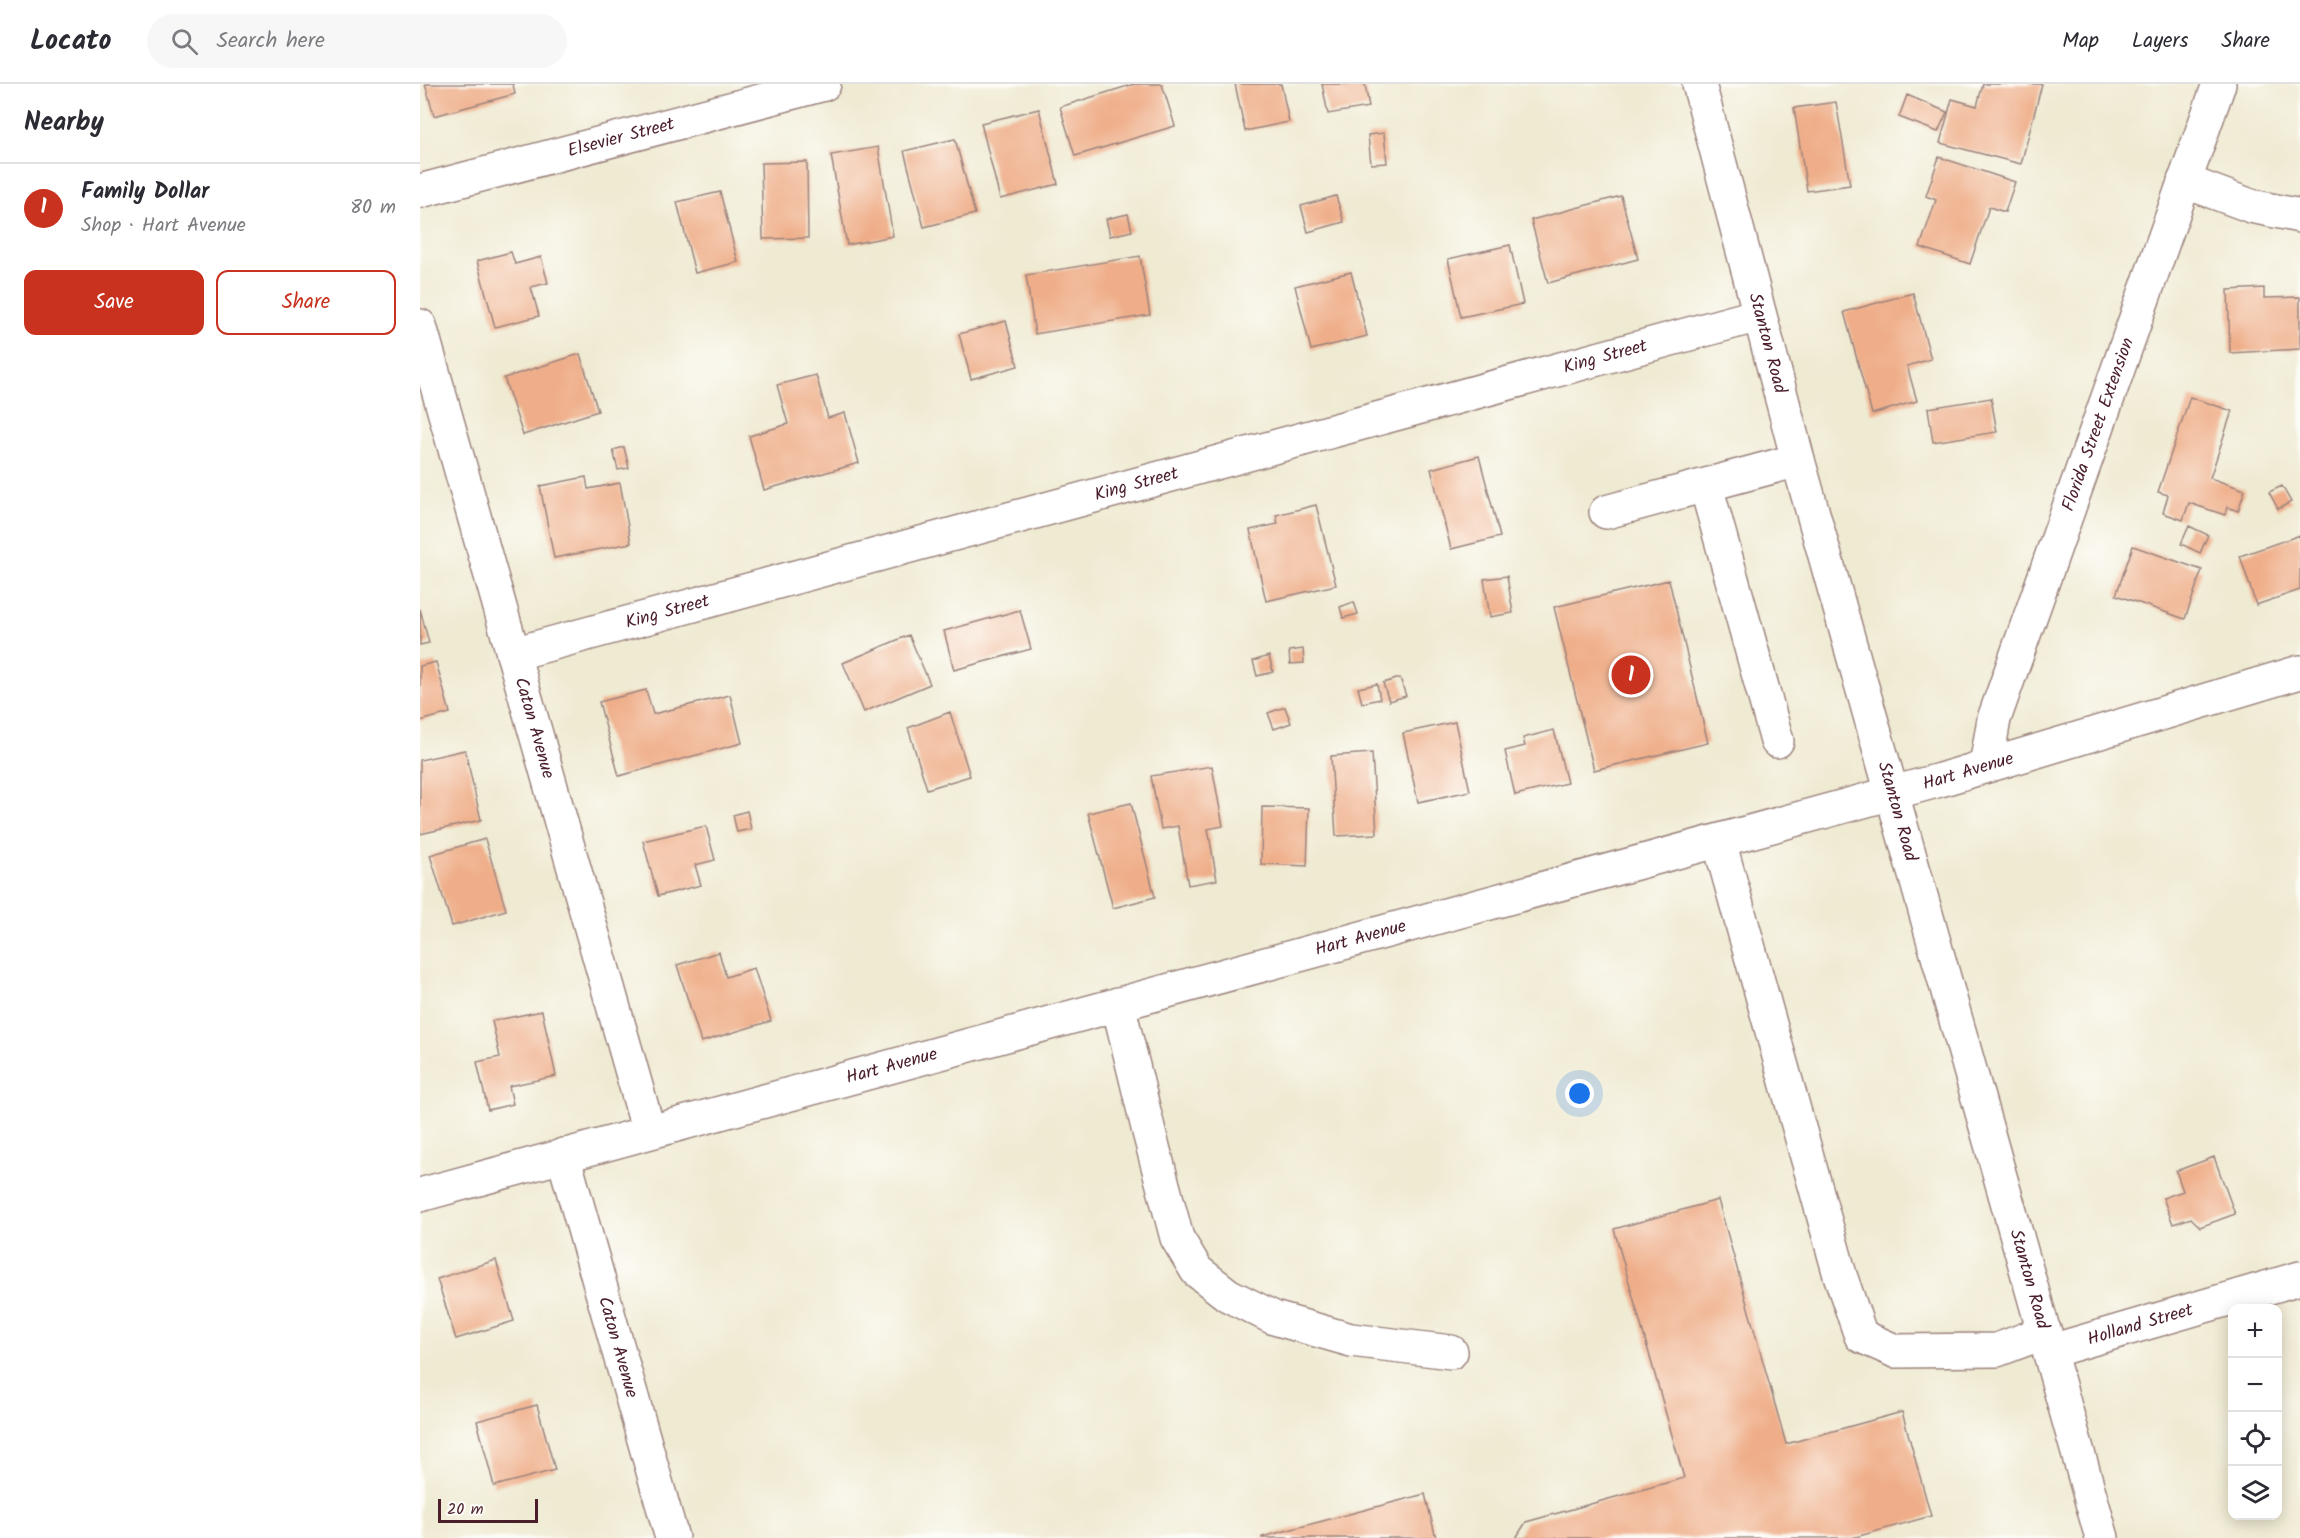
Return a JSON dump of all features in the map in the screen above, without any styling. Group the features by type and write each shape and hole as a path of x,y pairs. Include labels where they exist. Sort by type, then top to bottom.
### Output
{"street":[{"name":"Elsevier Street","path":"420,191 824,84"},
{"name":"Stanton Road","path":"1700,84 1797,460 1893,792 2102,1538"},
{"name":"Florida Street Extension","path":"1986,766 1994,719 2219,84"},
{"path":"2184,181 2251,206 2300,216"},
{"name":"King Street","path":"513,654 1759,315"},
{"name":"Caton Avenue","path":"420,326 649,1132"},
{"path":"1606,512 1797,460"},
{"path":"1706,486 1777,741"},
{"name":"Hart Avenue","path":"420,1195 1719,841 1986,766 2300,672"},
{"name":"Holland Street","path":"1719,841 1840,1275 1862,1336 1895,1351 1996,1350 2048,1341 2300,1278"},
{"path":"1118,1004 1177,1238 1197,1271 1228,1295 1274,1318 1352,1340 1451,1352"},
{"name":"Caton Avenue","path":"563,1155 672,1538"}],"building":[{"path":"425,84 513,84 515,94 434,116"},
{"path":"1134,84 1162,84 1175,126 1075,156 1060,107"},
{"path":"1235,84 1281,84 1289,122 1245,131"},
{"path":"1322,84 1365,84 1369,107 1328,114"},
{"path":"1983,84 2042,84 2021,164 1940,143 1952,99 1977,106"},
{"path":"1907,95 1947,112 1938,132 1899,117"},
{"path":"1836,102 1850,185 1807,191 1794,108"},
{"path":"1039,109 1058,184 1000,199 981,123"},
{"path":"1384,133 1387,163 1371,164 1368,135"},
{"path":"955,139 975,214 924,227 904,151"},
{"path":"878,147 893,236 847,245 831,155"},
{"path":"1939,157 2015,182 2005,212 1989,207 1970,264 1920,247 1936,200 1926,196"},
{"path":"807,162 808,238 763,239 761,163"},
{"path":"720,192 738,262 695,273 677,202"},
{"path":"1336,196 1344,222 1308,232 1301,206"},
{"path":"1621,196 1638,259 1548,283 1531,220"},
{"path":"1128,214 1132,231 1110,236 1106,219"},
{"path":"1510,245 1523,304 1461,317 1448,259"},
{"path":"511,252 515,264 541,257 548,283 531,287 539,316 495,327 477,261"},
{"path":"1140,256 1150,315 1035,334 1026,275"},
{"path":"1351,272 1367,336 1311,350 1295,286"},
{"path":"2264,288 2264,298 2300,297 2300,349 2230,353 2228,290"},
{"path":"1913,293 1931,359 1907,366 1917,401 1872,414 1844,312"},
{"path":"1006,321 1018,366 971,379 959,334"},
{"path":"580,354 598,411 523,435 504,378"},
{"path":"816,375 828,418 845,413 859,463 764,490 749,436 788,424 777,385"},
{"path":"2190,397 2232,411 2210,478 2245,490 2238,511 2227,507 2225,515 2189,503 2183,520 2163,513 2168,495 2158,492"},
{"path":"1991,398 1997,432 1933,442 1928,408"},
{"path":"624,447 629,468 618,470 613,450"},
{"path":"1479,456 1500,537 1451,549 1431,469"},
{"path":"586,477 588,489 620,483 631,543 554,558 540,486"},
{"path":"2282,486 2291,502 2278,509 2269,492"},
{"path":"1316,505 1336,585 1266,601 1250,530 1278,524 1276,515"},
{"path":"2189,526 2208,535 2200,553 2181,544"},
{"path":"2300,535 2300,590 2256,605 2240,556"},
{"path":"2133,546 2202,570 2185,619 2116,595"},
{"path":"1507,576 1513,613 1490,617 1484,579"},
{"path":"1669,580 1708,743 1594,770 1554,607"},
{"path":"1354,602 1358,614 1343,618 1340,607"},
{"path":"420,609 429,643 420,645"},
{"path":"1020,610 1031,649 954,670 944,631"},
{"path":"909,635 930,684 864,712 843,663"},
{"path":"1303,649 1304,663 1290,664 1289,651"},
{"path":"1269,656 1273,672 1257,676 1253,661"},
{"path":"436,662 450,713 420,721 420,666"},
{"path":"1400,678 1406,696 1389,701 1383,683"},
{"path":"1377,684 1380,699 1362,703 1358,688"},
{"path":"646,690 653,714 730,695 742,743 619,776 599,702"},
{"path":"1285,707 1291,723 1274,729 1268,713"},
{"path":"950,712 970,776 927,789 908,728"},
{"path":"1455,722 1470,791 1418,802 1403,733"},
{"path":"1554,730 1567,783 1515,795 1505,751 1525,746 1523,738"},
{"path":"465,750 481,820 420,834 420,760"},
{"path":"1372,753 1377,834 1336,836 1331,756"},
{"path":"1212,766 1223,826 1208,829 1217,880 1188,885 1178,826 1161,829 1151,776"},
{"path":"1131,803 1155,897 1113,908 1088,813"},
{"path":"1262,807 1309,808 1307,866 1261,864"},
{"path":"747,811 751,829 737,832 733,815"},
{"path":"706,826 715,860 695,865 701,885 658,896 643,841"},
{"path":"485,839 506,910 452,926 430,855"},
{"path":"719,952 726,977 754,968 771,1021 701,1042 677,965"},
{"path":"542,1011 556,1076 509,1086 513,1104 488,1110 477,1062 500,1057 492,1021"},
{"path":"2214,1157 2235,1214 2200,1227 2191,1218 2173,1224 2163,1198 2183,1191 2176,1171"},
{"path":"1718,1200 1786,1444 1902,1412 1931,1516 1852,1538 1516,1538 1526,1522 1684,1478 1614,1229"},
{"path":"496,1260 514,1321 456,1339 437,1279"},
{"path":"537,1405 555,1470 494,1486 477,1421"},
{"path":"1425,1494 1436,1538 1262,1538 1262,1537"}],"place":[{"name":"Family Dollar","path":"1631,675"}]}
